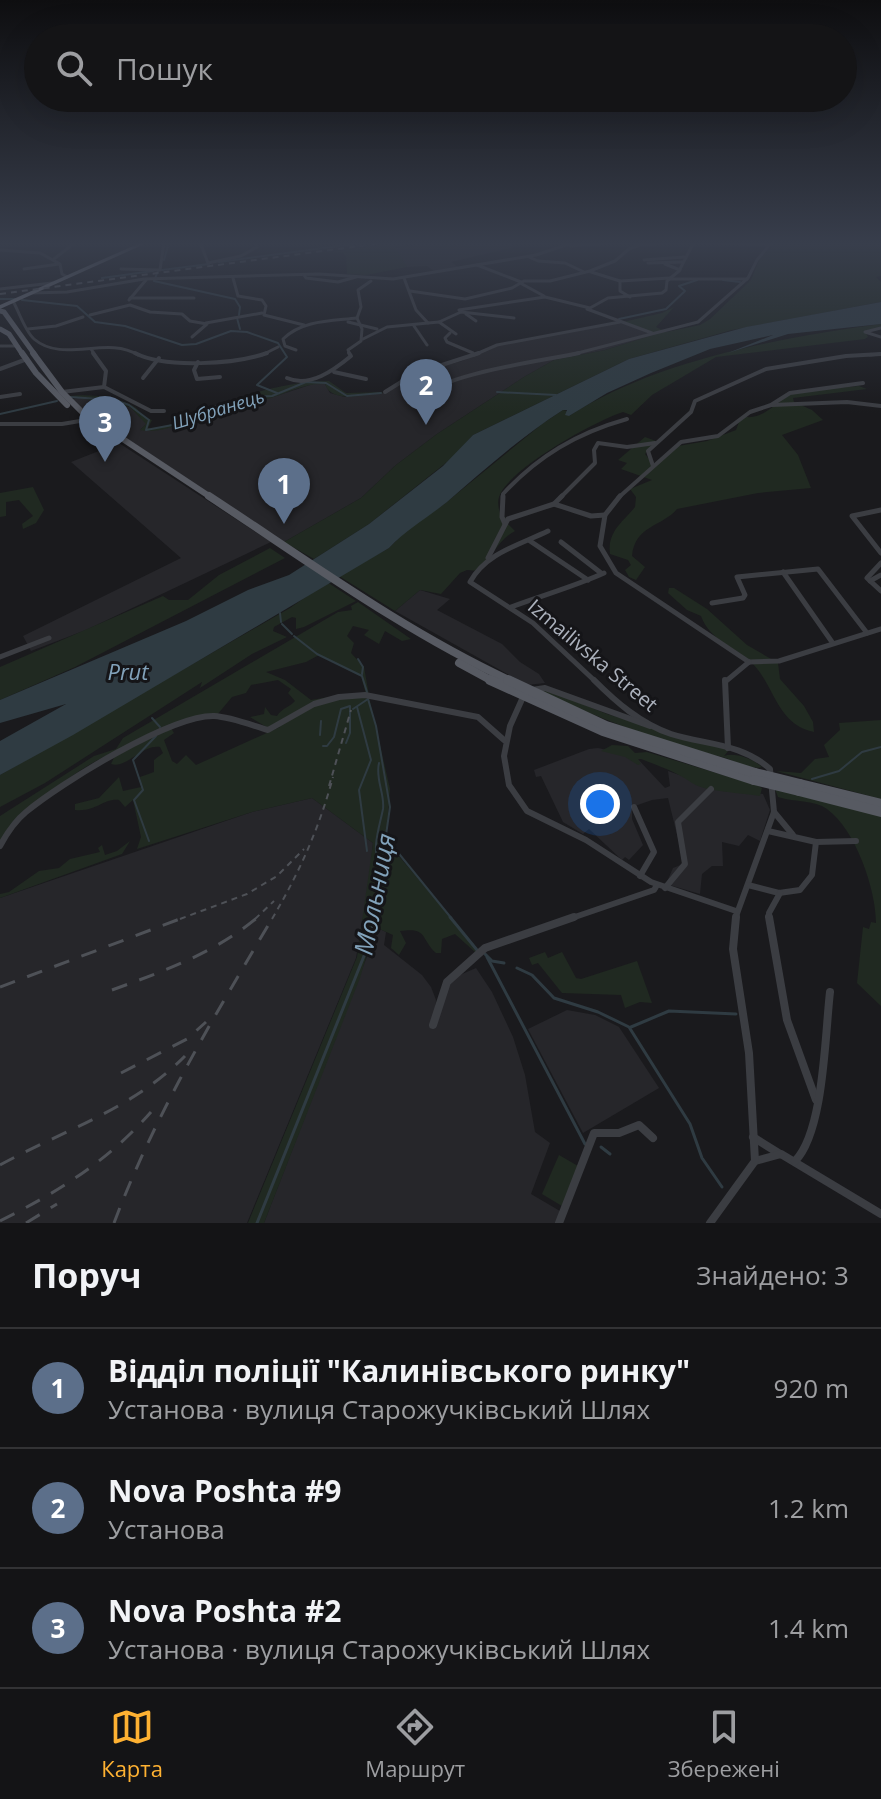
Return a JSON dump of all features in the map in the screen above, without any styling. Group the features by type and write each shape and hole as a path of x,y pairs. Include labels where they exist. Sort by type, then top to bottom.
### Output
{"highway":[{"path":"1,310 16,299"}],"main road":[{"path":"1,310 62,397"},
{"path":"0,328 12,324"},
{"path":"0,328 9,334 27,359 86,420 464,663 604,729 750,775 881,804"},
{"path":"18,346 27,345"},
{"path":"27,359 35,357"},
{"path":"78,412 234,516"},
{"path":"800,787 881,812"}],"street":[{"path":"16,299 33,340 43,344 91,349 123,347 140,356 198,362 262,355 278,347"},
{"path":"130,305 131,299"},
{"path":"251,299 263,301 266,306 262,313"},
{"path":"360,299 361,307 357,318 362,340"},
{"path":"413,299 416,310 428,323"},
{"path":"452,299 460,299"},
{"path":"334,372 351,356 348,350 378,329 395,324 414,326 439,322 460,311 532,299"},
{"path":"553,299 653,333"},
{"path":"586,308 593,308 606,299"},
{"path":"420,398 429,389 449,382 609,346 704,320 726,299"},
{"path":"457,300 453,306 476,321"},
{"path":"90,315 130,305 150,312 182,314 190,321 206,323 262,313 304,325"},
{"path":"460,311 514,318"},
{"path":"28,329 68,324 83,317"},
{"path":"296,350 285,346 283,339 291,331 304,325 357,318"},
{"path":"344,320 378,329"},
{"path":"439,322 453,333 445,338 447,342 473,353"},
{"path":"385,392 414,374 459,361 473,353 525,338 620,322"},
{"path":"192,337 207,327 206,323"},
{"path":"414,326 427,345"},
{"path":"881,328 865,332 881,337"},
{"path":"0,346 18,346"},
{"path":"91,349 106,371 104,387"},
{"path":"653,466 646,454 691,412 695,401 766,369 846,356 881,354"},
{"path":"143,378 159,358"},
{"path":"0,369 27,359"},
{"path":"197,379 194,370 198,362"},
{"path":"287,378 296,382 334,372 366,379"},
{"path":"190,382 220,377"},
{"path":"749,662 616,573 600,546 605,515 615,500 681,442 718,436 750,412 771,405 790,393 863,383"},
{"path":"62,397 104,387 151,411 164,411"},
{"path":"0,397 20,394"},
{"path":"771,405 847,402 881,406"},
{"path":"506,525 502,517 503,494 534,464 580,433 627,419"},
{"path":"0,424 71,424 86,420"},
{"path":"488,559 512,516 554,504 595,463 594,450 598,443 627,447 657,442"},
{"path":"554,504 591,516 605,515"},
{"path":"881,510 852,516 881,553"},
{"path":"488,559 548,531"},
{"path":"530,540 588,580"},
{"path":"511,607 555,590 565,591 603,573 561,542"},
{"path":"872,544 881,543"},
{"name":"Izmailivska Street","path":"488,559 479,566 470,582 539,628 608,693 656,728 728,748 757,759 770,769 774,812"},
{"path":"881,563 867,578 881,591"},
{"path":"712,603 743,598 745,595 737,577 818,569 867,633"},
{"path":"782,571 833,643"},
{"path":"869,581 881,575"},
{"path":"728,748 725,680 749,662 779,661 881,629"},
{"path":"0,657 49,638"},
{"path":"656,728 545,688 525,694 504,740 506,780 527,811 586,840 640,876 736,911"},
{"path":"0,846 10,829 36,805 144,738 216,716 268,730 314,704 339,697 368,696 478,717 504,740"},
{"path":"433,1025 445,984 485,948 661,886 685,864 678,822 711,789"},
{"path":"634,807 654,852 640,876"},
{"path":"755,1161 749,1053 733,949 736,911 774,812"},
{"path":"774,812 794,836"},
{"path":"768,831 816,842 856,841"},
{"path":"748,885 780,893 799,892 810,884 816,842"},
{"path":"780,893 769,913 769,930 787,1020 806,1080 816,1100"},
{"path":"795,1161 804,1152 811,1137 830,992"},
{"path":"559,1223 594,1133 619,1133 639,1125 653,1138"},
{"path":"753,1137 881,1214"},
{"path":"710,1223 755,1161 781,1154"}],"shaded area":[{"path":"731,299 881,299 881,302 732,330 629,359 473,435 452,458 369,524 314,559 284,542 361,498 396,465 437,434 554,360 605,350 653,335 623,322 674,307 656,327 666,332 700,325"},
{"path":"623,322 654,335 605,350 554,360 437,434 396,465 361,498 284,542 68,400 83,397 130,407 147,424 141,429 156,430 188,422 220,406 270,398 313,384 325,384 330,393 345,397 383,393 422,372 462,361 500,344"},
{"path":"881,324 881,328 866,333 868,337 865,339 716,357 652,395 631,415 623,412 610,417 554,447 518,473 499,497 501,516 510,519 508,524 515,531 500,544 479,571 460,573 441,594 420,590 395,611 339,576 389,548 409,528 443,505 563,410 569,416 640,380 719,354 801,336"},
{"path":"329,381 346,393 385,392 343,396 329,390 325,384 310,385 271,398 223,406 170,428 150,431 140,430 146,424 130,407 69,396 101,396 126,403 152,420 148,428 153,429 254,393 299,383"},
{"path":"859,386 867,389 793,398 794,402 812,410 823,420 782,435 798,455 811,488 758,493 677,509 638,538 632,556 645,567 636,580 629,577 625,570 631,565 628,560 610,554 614,533 635,507 636,497 630,489 652,480 621,469 627,463 618,460 645,437 656,441 645,454 655,466 678,446 707,441 736,430 739,422 746,417 764,413 790,395"},
{"path":"119,443 271,542 86,630 31,651 23,636 181,558 71,462"},
{"path":"33,487 44,510 36,523 23,529 22,524 33,516 19,500 6,502 6,516 0,517 0,493"},
{"path":"270,548 285,558 75,667 0,700 0,667 163,596 169,600 188,600 219,575"},
{"path":"327,582 356,601 304,627 296,629 296,618 292,617 274,627 273,631 287,637 252,654 200,688 202,682 45,783 0,807 0,775 290,608"},
{"path":"669,588 674,588 707,609 747,645 778,663 780,679 804,706 813,722 814,732 792,722 752,663 710,632 701,616 687,610 668,593"},
{"path":"420,590 450,599 437,610 502,644 520,662 539,674 545,683 527,685 395,611"},
{"path":"358,602 411,639 402,641 385,631 379,644 364,635 369,630 353,626 347,636 354,643 351,653 364,667 369,695 361,676 319,655 306,662 266,672 285,680 311,700 335,696 369,697 390,789 386,841 477,948 476,953 455,934 442,939 441,953 436,953 419,932 409,930 400,931 406,943 399,955 391,948 393,935 375,927 360,978 264,1223 248,1223 357,957 373,843 312,798 252,812 137,849 141,837 133,800 125,807 119,800 113,800 89,809 75,810 75,804 99,798 119,777 123,791 141,787 140,777 154,772 154,760 163,753 160,747 147,749 123,763 111,764 117,751 84,768 40,802 0,841 0,816 94,756 116,749 123,738 338,612 352,610 351,606","holes":["278,680 291,689 288,693 295,701 277,716 271,715 265,707 264,714 250,717 268,728 280,727 196,765 186,755 177,764 172,761 164,740 174,733 171,728 217,715 232,697 246,693 251,685"]},
{"path":"538,690 550,691 607,714 729,750 724,756 744,757 762,767 747,766 652,737"},
{"path":"881,720 881,799 776,771 801,773 815,759 829,757 824,745 840,730 839,723"},
{"path":"612,745 628,746 635,753 647,752 756,785 762,788 760,796 698,786 641,759 638,759 641,764 638,765 625,757 601,751"},
{"path":"598,748 635,756 665,788 670,786 668,771 717,788 763,794 770,810 760,841 748,835 739,846 722,842 723,866 712,866 702,874 700,894 666,884 673,868 683,864 668,798 652,800 632,807 632,819 643,845 629,860 625,857 622,860 589,829 583,834 563,822 541,776 536,777 534,770"},
{"path":"775,789 881,814 881,1006 857,983 863,927 869,929 871,922 876,923 868,878 855,846 847,831 827,809 778,797"},
{"path":"312,798 373,843 369,883 356,958 247,1223 0,1223 0,898 252,812"},
{"path":"130,841 122,854 0,898 0,894 9,892 39,871 59,868 70,859 100,852 98,848 102,845 105,855"},
{"path":"378,928 386,932 384,945 422,975 431,987 436,1000 435,1015 453,978 476,968 492,992 513,1037 525,1075 535,1132 550,1143 531,1194 560,1211 556,1223 264,1223"},
{"path":"545,952 548,958 562,952 576,978 581,979 637,961 652,1003 640,1002 625,1008 621,995 562,993 538,963 532,965 529,958"},
{"path":"567,1010 595,1015 619,1027 659,1088 583,1133 528,1029"},
{"path":"559,1155 578,1166 562,1206 542,1194"}],"water":[{"name":"Prut","path":"881,302 881,324 788,334 728,353 773,335 710,349 607,393 569,416 565,415 567,410 563,410 518,442 389,548 0,775 0,741 66,704 0,723 0,700 186,621 248,590 289,575 369,524 443,466 473,435 629,359 746,327"}],"waterway":[{"path":"235,299 240,307 239,315"},
{"path":"619,319 666,309 676,299"},
{"path":"22,300 77,306 95,322 125,326 182,345 196,344 231,331 247,332 278,343 287,357 257,385 277,393"},
{"path":"237,318 240,329"},
{"name":"Шубранець","path":"70,397 115,400 129,405 149,420 146,430 183,423 210,408 246,397 272,396 306,382 326,383 347,396 381,393"},
{"name":"Шубранець","path":"497,392 556,395"},
{"name":"Шубранець","path":"0,414 57,401"},
{"name":"Мольниця","path":"280,613 281,622"},
{"name":"Мольниця","path":"282,624 292,634"},
{"name":"Мольниця","path":"294,636 317,654 362,676 367,692"},
{"path":"358,659 363,667 362,674"},
{"name":"Мольниця","path":"353,709 368,699 376,726 390,807 374,919"},
{"path":"323,746 327,746 334,737 341,709 350,706 350,733 346,743"},
{"path":"357,707 371,760 359,790 367,851"},
{"path":"152,718 160,727"},
{"path":"320,735 321,721"},
{"path":"149,841 134,800 143,790 133,760 156,736"},
{"path":"812,779 839,771 862,752 881,747"},
{"path":"379,763 383,809 376,846 380,868"},
{"path":"387,839 452,919"},
{"name":"Мольниця","path":"257,1223 370,941 374,917"},
{"path":"450,917 477,950"},
{"path":"485,954 492,961 504,963"},
{"path":"487,957 585,1144"},
{"path":"517,968 532,975 554,998 598,1012 629,1027 690,1124 702,1158 722,1187"},
{"path":"631,1027 669,1011 736,1014"},
{"path":"601,1147 610,1154"}],"railway":[{"path":"329,786 351,710"},
{"path":"272,919 307,850 333,777"},
{"path":"180,919 247,894 277,876 304,849"},
{"path":"255,919 274,901"},
{"path":"0,987 185,917"},
{"path":"112,990 207,951 258,917"},
{"path":"114,1223 167,1105 273,917"},
{"path":"121,1073 187,1039 206,1022"},
{"path":"0,1165 120,1105 185,1056"},
{"path":"0,1221 81,1174 117,1146 151,1112"},
{"path":"26,1223 57,1204"}],"place":[{"name":"Nova Poshta #9","path":"426,425"},
{"name":"Nova Poshta #2","path":"105,462"},
{"name":"Відділ поліції \"Калинівського ринку\"","path":"284,524"}]}
